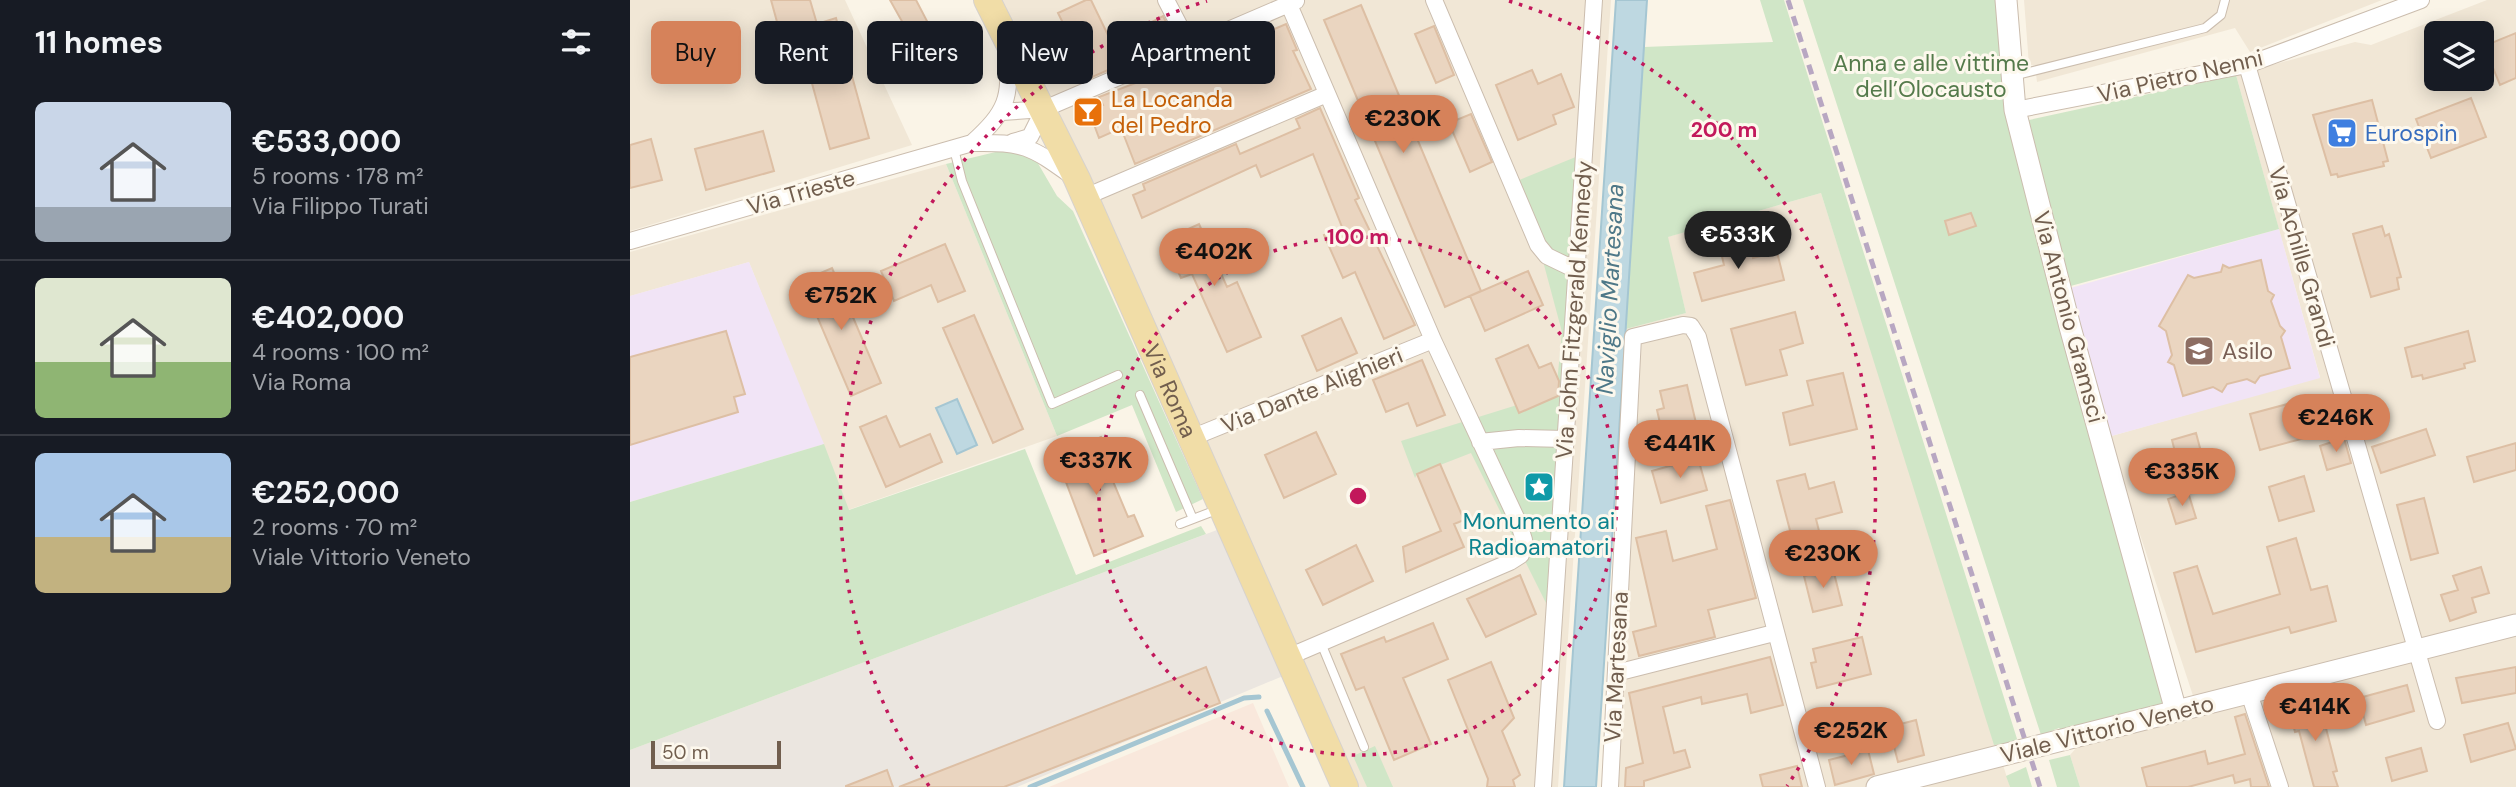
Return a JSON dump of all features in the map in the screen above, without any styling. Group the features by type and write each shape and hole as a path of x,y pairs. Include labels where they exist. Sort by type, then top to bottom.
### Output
{"main road":[{"name":"Via Roma","path":"987,0 998,21"},
{"name":"Via Roma","path":"1031,84 1081,188 1345,787"}],"street":[{"path":"1166,0 1177,21"},
{"path":"1434,0 1538,245 1547,256 1576,270"},
{"name":"Via John Fitzgerald Kennedy","path":"1543,787 1594,0"},
{"name":"Via Antonio Gramsci","path":"2006,0 2015,110 2070,327 2176,711"},
{"name":"Via Pietro Nenni","path":"2015,110 2247,65 2421,0"},
{"path":"1247,21 1292,1 1327,94 1433,340 1522,531 1521,555 1288,657"},
{"name":"Via Achille Grandi","path":"2247,65 2350,423 2419,650"},
{"path":"1009,84 1002,112 1044,109 1107,82"},
{"path":"1081,188 1327,94"},
{"path":"1012,142 1030,137 1044,109"},
{"name":"Via Trieste","path":"972,143 1002,112"},
{"name":"Via Trieste","path":"630,241 972,143 1012,142 1035,150 1081,188"},
{"name":"Via Martesana","path":"1610,787 1633,337 1683,325 1691,326 1697,333 1774,633"},
{"name":"Via Dante Alighieri","path":"1191,438 1433,340"},
{"path":"1480,442 1519,438 1565,439"},
{"name":"Viale Vittorio Veneto","path":"1877,787 2516,625"},
{"path":"1616,673 1774,633 1817,787"},
{"path":"2419,650 2437,721"},
{"path":"2249,693 2280,787"}],"lane":[{"path":"2012,76 2205,28 2221,15 2225,0"},
{"path":"954,149 962,181 1052,404 1118,375"},
{"path":"1140,395 1193,519"},
{"path":"1180,524 1222,508"},
{"path":"1321,643 1364,747"}],"shaded area":[{"path":"630,0 845,0 867,48 867,84 884,84 912,145 630,231"},
{"path":"992,0 1611,0 1558,787 1350,787 1030,84 1093,84 1093,21 1002,21"},
{"path":"2024,0 2382,0 2250,52 2235,28 2037,82 2035,65 2029,65"},
{"path":"2487,0 2516,0 2516,787 2080,787 2070,755 2078,746 2199,714 2108,437 2320,377 2236,75 2355,42 2371,45 2424,24 2424,91 2494,91 2494,21 2433,21"},
{"path":"946,164 1057,436 848,510 749,262 630,296 630,252"},
{"path":"1821,193 2010,787 1602,787 1626,329 1686,313 1667,237"},
{"name":"Asilo","path":"2279,229 2320,378 2108,437 2067,289"},
{"path":"749,262 824,444 630,502 630,296"},
{"path":"1217,530 1283,676 1017,787 630,787 630,750"},
{"path":"1253,703 1289,787 1049,787"}],"green space":[{"path":"1760,0 1784,0 2018,742 1994,745 1821,193 1668,237 1686,313 1626,329 1644,47 1773,42"},
{"name":"Anna e alle vittime dell’Olocausto","path":"1803,0 1999,0 2007,113 2171,709 2065,734 2059,728 2041,735"},
{"path":"2236,75 2279,229 2067,287 2027,129 2029,120"},
{"path":"1008,149 1036,160 1057,196 1073,211 1203,499 1176,512 1132,405 1057,436 946,164"},
{"path":"1588,152 1557,625 1471,453 1417,474 1415,478 1401,441 1556,393 1562,332 1540,250 1512,183"},
{"path":"824,444 849,510 1025,449 1076,575 1201,526 1206,534 630,750 630,502"},
{"path":"1375,746 1393,787 1367,787 1353,756"},
{"path":"2070,755 2080,787 2057,787 2049,760"},
{"path":"2026,767 2032,787 2010,787 2006,776"}],"water":[{"name":"Naviglio Martesana","path":"1616,0 1647,0 1596,787 1564,787"},
{"path":"957,399 977,445 957,454 936,408"}],"building":[{"path":"771,0 810,0 816,21 777,21"},
{"path":"890,0 916,0 927,21 902,21"},
{"path":"1091,0 1107,33 1107,71 1093,77 1093,21 1062,21 1058,13"},
{"path":"1361,5 1481,291 1445,307 1324,20"},
{"path":"1286,24 1297,50 1293,51 1311,89 1135,164 1121,128 1099,138 1089,111 1103,105 1099,97 1133,84 1275,84 1275,29"},
{"path":"1434,26 1454,75 1436,83 1415,34"},
{"path":"2516,33 2516,78 2500,85 2494,70 2494,42"},
{"path":"1532,70 1538,84 1561,74 1574,107 1553,115 1556,124 1518,140 1496,85"},
{"path":"853,80 869,138 830,149 812,84 853,84"},
{"path":"2471,98 2486,137 2431,158 2416,119"},
{"path":"2372,100 2388,161 2383,162 2384,166 2338,177 2337,174 2331,175 2313,115"},
{"path":"1320,108 1359,198 1355,200 1415,325 1384,339 1355,272 1343,278 1324,235 1342,227 1313,154 1261,177 1256,165 1142,218 1133,195 1145,190 1143,184 1236,144 1240,154 1300,128 1296,119"},
{"path":"1471,114 1492,162 1470,172 1449,123"},
{"path":"763,131 774,171 706,190 695,149"},
{"path":"651,139 662,180 630,188 630,145"},
{"path":"1971,213 1976,226 1949,235 1945,221"},
{"path":"1199,224 1227,287 1237,282 1261,337 1227,352 1192,274 1181,278 1164,240"},
{"path":"2382,226 2385,236 2389,234 2401,277 2397,278 2399,289 2371,297 2353,234"},
{"path":"1748,236 1753,258 1777,252 1784,280 1702,301 1694,273 1724,265 1719,244"},
{"path":"945,244 965,291 938,302 931,285 894,301 881,271"},
{"name":"Asilo","path":"2261,260 2268,291 2274,295 2271,301 2280,326 2285,331 2281,337 2290,368 2260,376 2255,383 2247,379 2227,384 2222,392 2213,387 2183,396 2174,365 2168,362 2172,355 2166,331 2159,326 2188,275 2194,278 2221,272 2223,265 2229,268"},
{"path":"832,268 881,383 851,396 802,281"},
{"path":"1528,271 1543,305 1485,331 1470,296"},
{"path":"1795,312 1803,343 1780,350 1787,375 1746,385 1731,329"},
{"path":"974,315 1023,429 993,443 943,328"},
{"path":"1341,318 1357,353 1317,371 1302,336"},
{"path":"726,331 745,394 734,397 738,412 630,445 630,357"},
{"path":"2468,331 2475,361 2464,364 2465,368 2423,379 2422,375 2412,377 2405,348"},
{"path":"1528,345 1539,368 1551,363 1559,381 1558,396 1519,413 1496,359"},
{"path":"1422,360 1445,415 1417,426 1408,403 1386,412 1373,380"},
{"path":"1843,373 1857,429 1790,445 1783,413 1813,405 1807,381"},
{"path":"1687,385 1696,423 1662,432 1657,410 1664,408 1660,391"},
{"path":"2310,398 2320,434 2260,450 2250,414"},
{"path":"886,416 900,447 930,434 942,462 886,487 860,427"},
{"path":"2426,429 2435,455 2381,473 2372,447"},
{"path":"1316,432 1336,474 1284,498 1265,455"},
{"path":"2196,433 2204,463 2209,462 2213,476 2188,483 2182,458 2177,460 2172,440"},
{"path":"1101,437 1109,458 1104,460 1128,517 1134,515 1143,536 1094,556 1064,477 1061,479 1052,457"},
{"path":"2344,438 2351,463 2327,470 2320,446"},
{"path":"2516,443 2516,470 2474,482 2467,457"},
{"path":"1698,458 1707,490 1661,503 1652,471"},
{"path":"1440,464 1464,520 1454,524 1464,547 1406,572 1403,547 1441,531 1417,474"},
{"path":"1805,474 1809,489 1834,482 1842,512 1816,519 1819,531 1792,538 1777,481"},
{"path":"2304,476 2314,511 2279,521 2269,487"},
{"path":"2188,492 2196,518 2176,524 2168,499"},
{"path":"2424,498 2438,553 2411,560 2397,505"},
{"path":"1730,500 1756,598 1708,610 1715,637 1639,656 1633,632 1656,626 1636,538 1666,531 1673,561 1717,549 1706,506"},
{"path":"2296,538 2311,590 2327,586 2336,621 2291,633 2289,627 2196,652 2174,573 2197,566 2213,614 2280,594 2267,547"},
{"path":"1356,545 1373,581 1323,605 1306,570"},
{"path":"2481,567 2489,593 2472,598 2476,612 2450,621 2441,595 2458,590 2453,576"},
{"path":"1833,569 1842,605 1813,612 1804,576"},
{"path":"1520,575 1536,614 1486,637 1467,599"},
{"path":"1433,623 1448,659 1403,678 1431,744 1394,760 1364,687 1356,690 1341,654 1384,637 1386,642"},
{"path":"1862,637 1871,674 1817,688 1811,663 1816,662 1813,649"},
{"path":"1770,657 1783,705 1751,713 1747,694 1702,704 1701,697 1663,707 1674,753 1685,750 1690,767 1644,781 1644,787 1625,787 1626,768 1643,763 1629,693"},
{"path":"1491,662 1514,718 1502,731 1520,775 1513,780 1515,787 1487,787 1488,779 1448,680"},
{"path":"1206,667 1220,703 1004,787 899,787"},
{"path":"2516,667 2516,693 2462,703 2456,678"},
{"path":"2407,685 2414,711 2366,725 2359,698"},
{"path":"2319,701 2337,771 2333,772 2338,787 2314,787 2299,731 2295,732 2289,708"},
{"path":"2245,714 2269,787 2251,787 2250,779 2235,783 2233,775 2188,787 2147,787 2142,768 2205,751 2208,764 2245,754 2235,717"},
{"path":"1916,720 1924,755 1898,762 1889,727"},
{"path":"2508,723 2516,749 2471,762 2464,735"},
{"path":"2421,748 2427,771 2392,781 2386,758"},
{"path":"1868,750 1874,774 1835,785 1829,760"},
{"path":"1797,766 1802,787 1763,787 1760,775"},
{"path":"887,770 893,787 846,787 846,786"}],"waterway":[{"path":"1030,787 1244,698 1259,697"},
{"path":"1267,711 1303,787"}],"railway":[{"path":"1788,0 2040,787"}],"place":[{"name":"La Locanda del Pedro","path":"1088,112"},
{"name":"Eurospin","path":"2342,133"},
{"name":"Asilo","path":"2199,351"},
{"name":"Monumento ai Radioamatori","path":"1539,487"}]}
